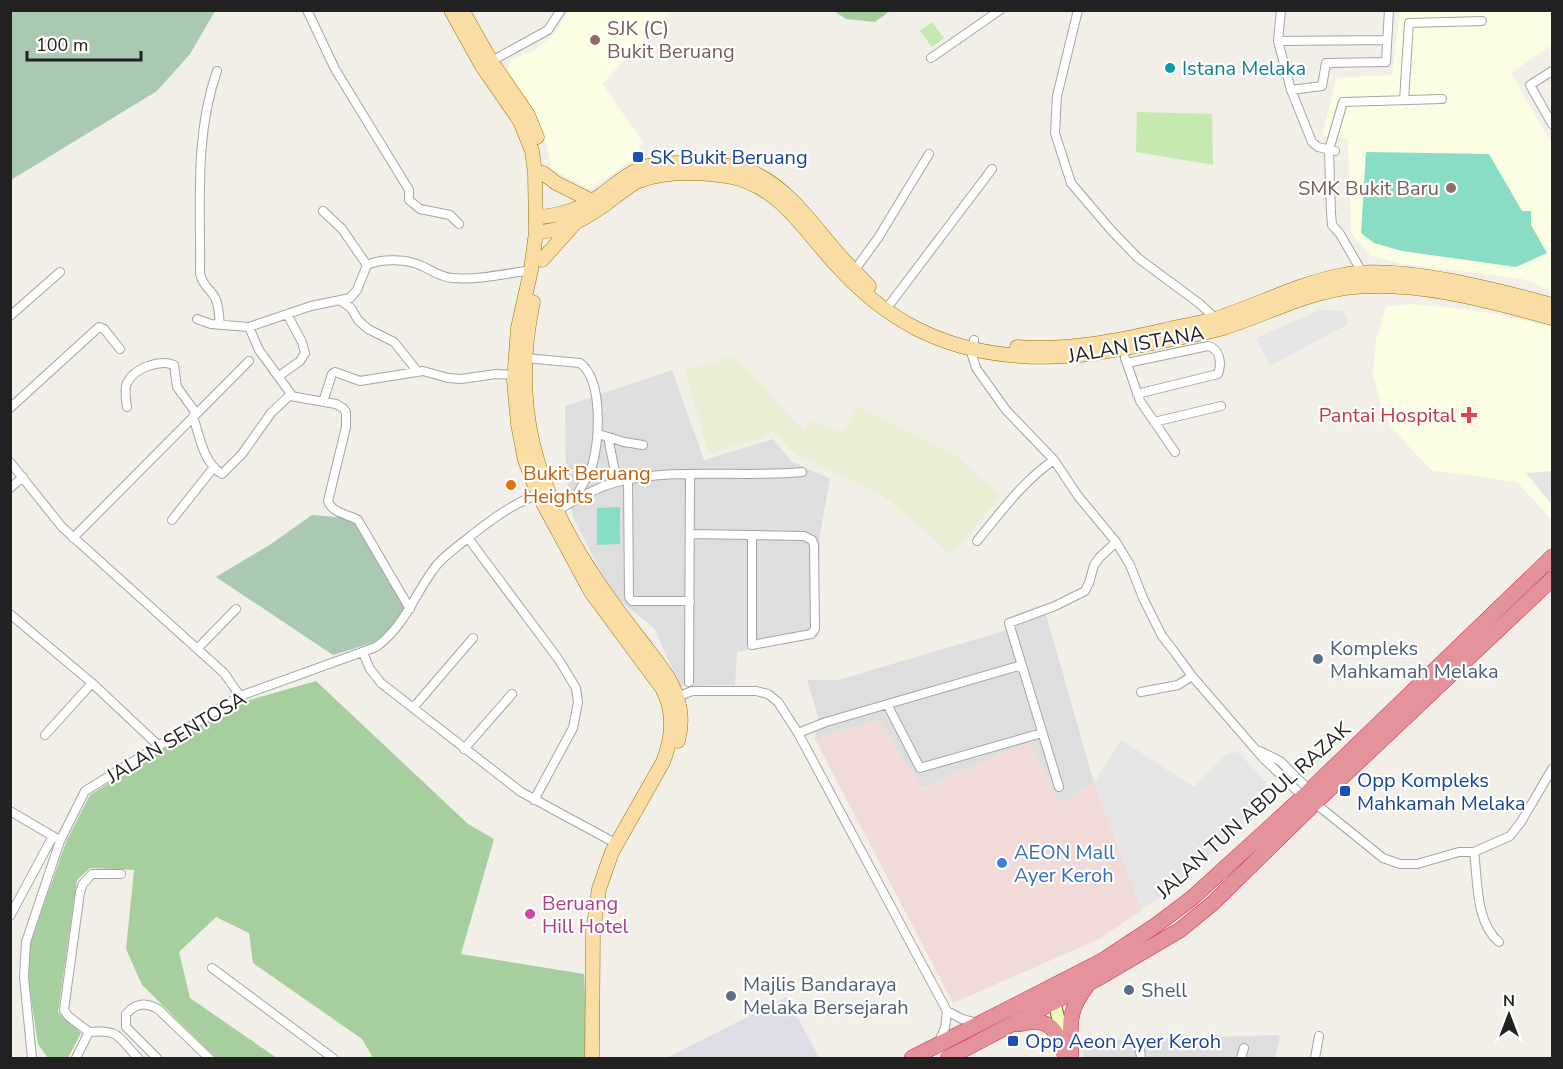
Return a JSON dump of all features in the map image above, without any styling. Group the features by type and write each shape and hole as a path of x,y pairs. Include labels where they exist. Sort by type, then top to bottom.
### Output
{"highway":[{"name":"JALAN TUN ABDUL RAZAK","path":"912,1059 979,1023 1088,984 1180,930 1213,903 1552,557"},
{"name":"JALAN TUN ABDUL RAZAK","path":"948,1059 1002,1029 1182,906 1313,800 1552,579"},
{"path":"1068,1059 1073,1005 1088,984"},
{"path":"1002,1029 1023,1023 1043,1023 1057,1032 1068,1059"}],"main road":[{"path":"451,10 486,63 527,134 534,162 541,217"},
{"path":"462,10 486,63 528,115 541,148 542,260 530,314 525,358 527,421 542,493"},
{"name":"JALAN ISTANA","path":"541,217 574,209 592,201 641,168 681,163 711,164 741,169 777,186 797,205 855,271 890,304 973,345 1064,347 1219,323 1318,280 1362,272 1380,272 1439,280 1512,294 1552,305"},
{"path":"543,173 592,201"},
{"name":"JALAN ISTANA","path":"541,232 575,223 638,181 656,176 682,173 720,175 740,179 774,196 840,270 869,298 894,317 922,332 1007,355 1065,358 1125,356 1219,323 1322,292 1343,289 1380,287 1443,292 1552,318"},
{"path":"542,260 575,223"},
{"path":"541,232 518,328 515,375 518,424 525,460 591,592 662,688 671,712 669,746 663,762 605,868 595,909 592,1059"},
{"path":"1303,299 1321,289 1359,278 1362,272 1371,280 1394,281 1419,290"},
{"path":"552,513 591,573 669,679 677,697 681,718 677,751 610,879 601,931 601,1059"}],"street":[{"path":"307,10 335,69 409,190 409,200 420,209 450,215 459,224"},
{"path":"486,63 548,30 561,10"},
{"path":"931,58 1000,10"},
{"path":"1078,10 1057,96 1055,134 1071,183 1138,258 1200,304 1219,323"},
{"path":"1281,10 1278,41 1291,90 1312,142 1318,147 1332,147"},
{"path":"1291,90 1322,86 1326,63 1386,62 1389,10"},
{"path":"1404,100 1409,23 1482,21"},
{"path":"1278,41 1387,40"},
{"path":"217,71 204,126 200,159 200,274 203,285 217,300 219,325"},
{"path":"1552,71 1530,85 1552,124"},
{"path":"1362,272 1340,234 1336,213 1332,147 1343,102 1442,99"},
{"path":"855,271 929,154"},
{"path":"890,304 992,169"},
{"path":"323,212 342,229 368,266"},
{"path":"197,319 219,325 249,327 311,306 350,298 357,290 368,266 376,262 408,262 424,267 437,275 455,278 476,278 531,270"},
{"path":"10,316 60,272"},
{"path":"340,300 351,308 358,320 368,329 394,342 418,372"},
{"path":"279,376 300,361 305,353 302,342 287,314"},
{"path":"10,408 99,327 104,329 120,349"},
{"path":"249,327 259,350 291,393 290,396"},
{"path":"973,345 976,368 1006,410 1054,460 1078,496 1116,542 1130,566 1162,636 1192,675 1254,748 1383,858 1400,864 1417,864 1459,852 1474,852 1503,841 1521,822 1552,769"},
{"path":"1137,394 1218,374 1220,359 1217,351 1208,346 1125,356 1137,394 1140,401 1175,452"},
{"path":"525,358 583,365 595,390 598,434 591,469 575,500"},
{"path":"73,538 249,361"},
{"path":"127,407 125,389 133,375 151,365 168,363 174,365 180,391 194,414 200,438 214,468 222,474 226,472 271,413 290,396"},
{"path":"323,402 332,374 335,372 360,381 418,372 429,372 460,379 496,374 515,375"},
{"path":"290,396 336,404 343,408 348,417 328,501 330,507 358,520 410,609"},
{"path":"1154,422 1221,406"},
{"path":"598,434 643,446"},
{"path":"608,436 617,482"},
{"path":"977,541 1025,483 1038,470 1054,460"},
{"path":"10,462 62,527 198,648 224,673 240,696"},
{"path":"172,520 214,468"},
{"path":"552,513 594,490 617,482 656,474 772,475 802,472"},
{"path":"689,682 690,474"},
{"path":"10,488 23,477"},
{"path":"628,480 629,597 632,601 690,601"},
{"name":"JALAN SENTOSA","path":"32,1059 24,977 26,942 56,838 85,791 240,696 363,653 385,640 410,609 435,566 509,507 542,493"},
{"path":"691,534 752,535 804,536 812,540 814,545 815,629 807,635 752,645 752,535"},
{"path":"468,538 560,660 576,688 578,702 573,728 534,800"},
{"path":"1059,787 1010,621 1055,606 1085,591 1094,565 1100,556 1116,542"},
{"path":"198,648 236,609"},
{"path":"10,614 92,683 159,746"},
{"path":"413,708 473,638"},
{"path":"363,653 375,676 506,781 534,800 617,844"},
{"path":"798,733 826,722 888,706 1022,665"},
{"path":"1141,692 1178,685 1192,675"},
{"path":"45,735 92,683"},
{"path":"677,697 692,691 756,691 768,694 778,702 798,733 947,1011 962,1019 979,1023"},
{"path":"464,749 512,694"},
{"path":"888,706 920,768 1042,733"},
{"path":"1254,748 1280,761 1313,800"},
{"path":"10,811 56,838 10,916"},
{"path":"1474,852 1483,914 1491,935 1499,942"},
{"path":"121,874 92,874 82,884 64,1010 68,1016 89,1032 107,1030 113,1032 138,1059"},
{"path":"212,968 333,1059"},
{"path":"1052,995 1068,1059"},
{"path":"157,1059 126,1027 126,1014 137,1005 147,1004 158,1009 209,1059"},
{"path":"938,1045 945,1028 947,1011"},
{"path":"76,1059 89,1032"},
{"path":"1315,1059 1319,1036"},
{"path":"1241,1059 1244,1048"}],"shaded area":[{"path":"11,10 215,11 190,54 157,91 11,180"},
{"path":"569,11 671,11 602,84 643,142 631,161 589,189 552,169 542,128 532,106 508,74 510,61 537,49 557,31"},
{"name":"SMK Bukit Baru","path":"1400,11 1552,11 1552,45 1511,73 1552,144 1552,290 1522,279 1403,264 1372,256 1351,233 1348,139 1322,137 1336,78 1392,75"},
{"name":"Pantai Hospital","path":"1409,304 1496,314 1552,327 1552,520 1517,482 1431,470 1391,427 1380,402 1373,375 1376,340 1386,307"},
{"path":"1320,310 1344,311 1348,324 1270,366 1256,338"},
{"path":"734,356 804,431 812,420 843,432 858,406 959,458 1001,496 951,555 879,493 796,455 773,430 763,437 709,454 685,370"},
{"path":"672,370 704,460 773,439 791,461 830,479 820,534 818,637 737,652 735,685 680,686 654,628 619,600 603,576 573,517 566,475 565,406"},
{"path":"1552,471 1552,505 1526,473"},
{"path":"312,515 346,518 354,522 405,607 393,630 375,642 333,655 216,577 271,544"},
{"path":"1046,614 1094,783 1060,804 1029,742 921,789 880,720 815,739 818,717 807,680 838,680 1004,631"},
{"path":"880,720 922,789 1029,742 1060,804 1094,783 1142,910 1099,939 953,1003 815,739"},
{"path":"1121,740 1194,787 1228,753 1238,752 1266,782 1270,797 1172,890 1142,909 1094,783"},
{"path":"787,997 819,1058 666,1058"},
{"path":"1280,1035 1275,1058 1083,1058 1080,1041"}],"green space":[{"path":"834,11 890,11 875,22 846,19"},
{"path":"932,22 944,38 932,47 920,31"},
{"path":"1137,112 1212,114 1213,165 1136,152"},
{"path":"1366,152 1489,154 1522,211 1531,211 1531,225 1547,253 1516,267 1402,251 1374,243 1361,233"},
{"path":"620,507 620,544 597,545 597,508"},
{"path":"316,681 468,824 494,839 461,954 584,974 588,1058 373,1058 362,1039 253,963 249,933 216,917 179,952 190,998 277,1058 216,1058 142,985 126,949 134,870 90,868 77,880 58,1012 81,1033 68,1058 48,1058 38,1044 28,979 30,944 66,842 90,795 229,706"}],"place":[{"name":"SJK (C) Bukit Beruang","path":"595,40"},
{"name":"Istana Melaka","path":"1170,68"},
{"name":"SK Bukit Beruang","path":"638,157"},
{"name":"SMK Bukit Baru","path":"1451,188"},
{"name":"Pantai Hospital","path":"1469,415"},
{"name":"Bukit Beruang Heights","path":"511,485"},
{"name":"Kompleks Mahkamah Melaka","path":"1318,659"},
{"name":"Opp Kompleks Mahkamah Melaka","path":"1345,791"},
{"name":"AEON Mall Ayer Keroh","path":"1002,863"},
{"name":"Beruang Hill Hotel","path":"530,914"},
{"name":"Shell","path":"1129,990"},
{"name":"Majlis Bandaraya Melaka Bersejarah","path":"731,996"},
{"name":"Opp Aeon Ayer Keroh","path":"1013,1041"}]}
